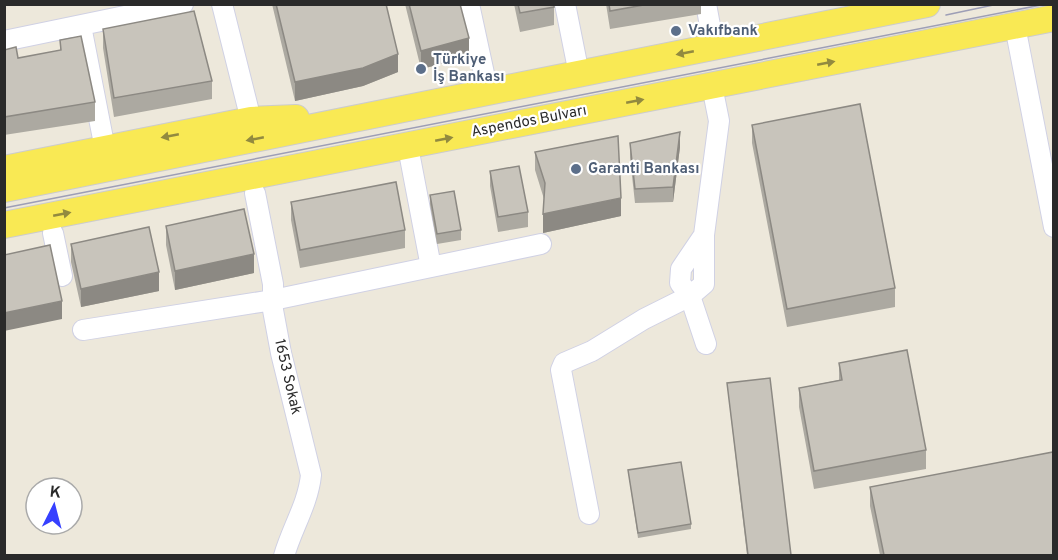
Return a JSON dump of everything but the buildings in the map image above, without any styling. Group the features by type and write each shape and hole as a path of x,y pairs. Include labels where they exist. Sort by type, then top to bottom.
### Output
{"main road":[{"path":"4,189 927,4"},
{"name":"Aspendos Bulvarı","path":"4,225 1053,18"},
{"path":"4,169 251,120 374,115"},
{"path":"4,243 255,193 397,149"}],"street":[{"path":"4,41 183,4"},
{"path":"222,4 251,120"},
{"path":"469,4 488,92"},
{"path":"564,4 579,74"},
{"path":"706,4 714,47"},
{"path":"81,26 105,149"},
{"path":"1015,26 1046,148 1053,227"},
{"path":"706,344 690,296 680,283 681,269 704,236 719,121 712,86"},
{"path":"397,149 431,267"},
{"name":"1653 Sokak","path":"255,193 273,284 273,300 281,353 310,475 309,493 291,532 284,555"},
{"path":"53,233 62,276"},
{"path":"83,330 273,300 541,244"},
{"path":"589,514 561,370 564,363 592,351 644,319 690,296"}],"tram line":[{"path":"946,15 998,4"},
{"path":"4,208 1046,4"}],"place":[{"name":"Vakıfbank","path":"676,31"},
{"name":"Türkiye İş Bankası","path":"421,69"},
{"name":"Garanti Bankası","path":"576,169"}]}
